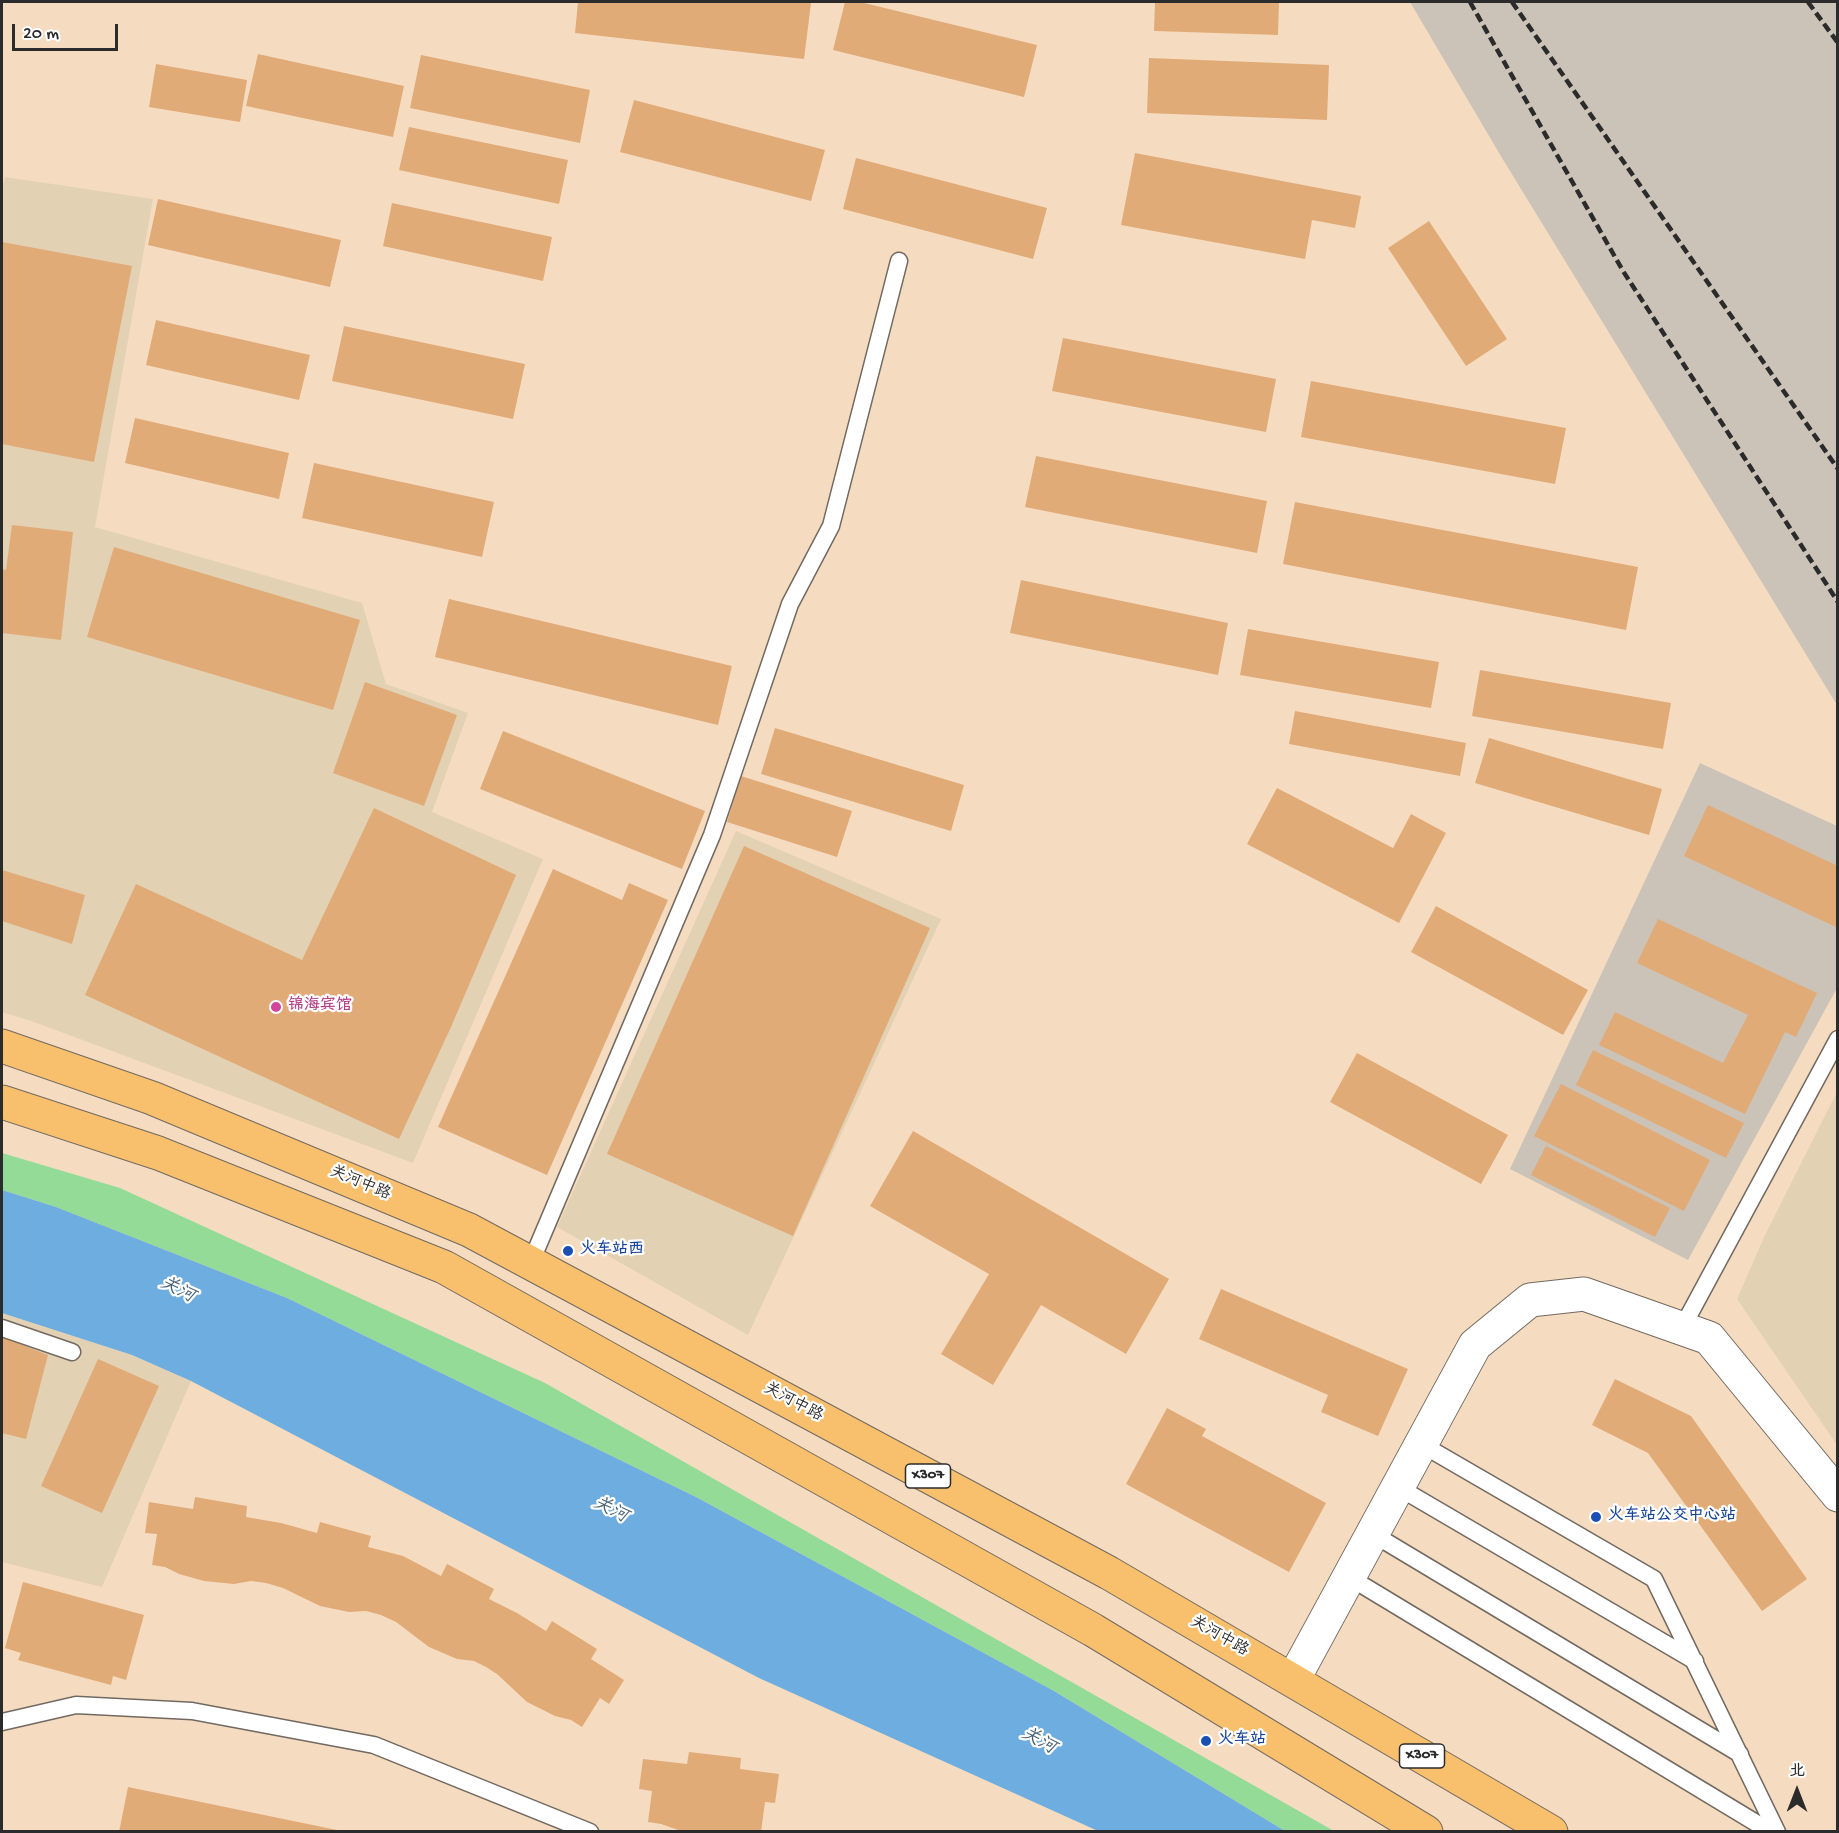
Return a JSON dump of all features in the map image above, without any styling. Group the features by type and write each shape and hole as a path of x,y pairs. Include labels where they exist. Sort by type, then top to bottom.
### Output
{"main road":[{"name":"关河中路","path":"2,1046 152,1098 469,1230 1109,1573 1551,1832"},
{"path":"2,1102 158,1153 444,1266 1093,1630 1425,1832"}],"street":[{"path":"1293,1680 1475,1345 1530,1300 1584,1294 1709,1338 1838,1495"}],"lane":[{"path":"531,1262 712,835 790,604 831,526 899,261"},
{"path":"1682,1328 1838,1039"},
{"path":"2,1328 72,1352"},
{"path":"1421,1444 1654,1579 1777,1832"},
{"path":"1398,1487 1695,1661"},
{"path":"1373,1534 1740,1755"},
{"path":"1349,1577 1771,1832"},
{"path":"2,1722 76,1706 192,1711 226,1717 374,1745 590,1832"}],"shaded area":[{"path":"1410,2 1837,2 1837,705 1502,158"},
{"path":"5,177 153,199 95,527 362,603 386,684 468,713 432,812 543,859 413,1163 2,1012 2,190"},
{"path":"1700,763 1837,826 1837,988 1688,1260 1510,1169"},
{"path":"736,831 941,919 748,1335 557,1227"},
{"path":"1837,1092 1837,1445 1737,1299 1766,1233"},
{"path":"2,1313 132,1355 191,1381 102,1587 2,1562"}],"green space":[{"path":"2,1153 120,1188 545,1383 1334,1831 1285,1831 1054,1691 696,1497 287,1298 56,1207 2,1190"}],"water":[{"name":"关河","path":"2,1190 56,1207 287,1298 696,1497 1054,1691 1285,1831 1098,1831 759,1678 191,1381 132,1355 2,1313"}],"building":[{"path":"578,2 811,3 804,59 575,33"},
{"path":"845,2 860,2 1037,45 1024,97 833,50"},
{"path":"1155,2 1279,2 1278,35 1154,31"},
{"path":"258,54 404,86 393,137 246,106"},
{"path":"421,55 590,90 580,143 410,108"},
{"path":"1149,58 1329,65 1327,120 1147,113"},
{"path":"156,64 247,80 240,122 149,107"},
{"path":"634,100 825,150 811,201 620,152"},
{"path":"409,127 568,160 559,204 399,170"},
{"path":"1135,153 1361,196 1355,228 1312,220 1305,259 1121,225"},
{"path":"856,158 1047,208 1033,259 843,209"},
{"path":"158,199 341,240 330,287 148,245"},
{"path":"392,203 552,237 543,281 383,246"},
{"path":"1429,221 1507,339 1466,366 1388,248"},
{"path":"2,242 132,266 94,462 2,444"},
{"path":"156,320 310,355 299,400 146,365"},
{"path":"344,326 525,364 513,419 332,381"},
{"path":"1063,338 1276,379 1266,432 1052,391"},
{"path":"1311,381 1566,428 1555,484 1301,437"},
{"path":"135,418 289,453 279,499 125,463"},
{"path":"1036,456 1267,501 1257,553 1025,507"},
{"path":"314,463 494,502 482,557 302,518"},
{"path":"1295,502 1638,567 1626,630 1283,564"},
{"path":"12,525 73,532 61,640 2,633 2,569 6,570"},
{"path":"114,547 360,620 333,710 87,637"},
{"path":"1021,580 1228,623 1218,675 1010,633"},
{"path":"449,599 732,666 718,725 435,657"},
{"path":"1248,629 1439,662 1431,708 1240,675"},
{"path":"1480,670 1671,703 1663,749 1472,716"},
{"path":"365,682 457,715 424,806 333,773"},
{"path":"1295,711 1466,743 1460,776 1289,744"},
{"path":"775,728 964,785 951,831 761,774"},
{"path":"503,731 705,811 682,869 480,789"},
{"path":"1489,738 1662,789 1649,835 1475,783"},
{"path":"741,776 852,811 837,857 727,822"},
{"path":"1277,788 1393,848 1411,814 1446,833 1399,923 1247,844"},
{"path":"1708,805 1838,866 1838,928 1684,856"},
{"path":"374,808 516,875 451,1027 399,1139 85,995 136,884 302,960"},
{"path":"744,846 930,928 793,1236 607,1154"},
{"path":"553,869 622,900 629,883 668,900 547,1175 438,1127"},
{"path":"2,870 85,895 72,944 2,921"},
{"path":"1436,906 1588,990 1563,1035 1411,952"},
{"path":"1658,919 1817,993 1796,1037 1785,1032 1745,1114 1599,1045 1615,1012 1723,1063 1748,1015 1637,963"},
{"path":"1593,1050 1744,1123 1726,1158 1576,1085"},
{"path":"1357,1053 1508,1135 1481,1184 1330,1102"},
{"path":"1561,1084 1710,1160 1684,1211 1534,1136"},
{"path":"913,1131 1169,1279 1126,1354 1041,1305 993,1385 941,1354 989,1274 870,1206"},
{"path":"1546,1146 1670,1208 1655,1237 1531,1175"},
{"path":"1221,1289 1408,1369 1378,1436 1321,1412 1328,1395 1199,1339"},
{"path":"2,1337 48,1355 26,1439 2,1433"},
{"path":"98,1359 159,1386 102,1513 41,1486"},
{"path":"1615,1379 1691,1416 1807,1579 1762,1611 1648,1453 1592,1425"},
{"path":"1167,1408 1206,1429 1202,1436 1326,1503 1289,1572 1126,1484"},
{"path":"195,1497 247,1506 246,1517 281,1523 317,1533 320,1522 371,1536 368,1547 403,1556 441,1576 447,1564 494,1589 489,1599 546,1631 552,1621 597,1649 591,1659 624,1680 609,1704 600,1698 582,1727 571,1720 555,1716 527,1702 497,1674 486,1667 474,1661 457,1659 429,1647 396,1622 381,1615 320,1606 283,1588 266,1583 251,1581 234,1584 204,1581 179,1574 165,1567 152,1565 157,1534 145,1533 149,1502 193,1509"},
{"path":"23,1582 144,1615 126,1680 113,1676 111,1685 18,1660 21,1653 5,1648"},
{"path":"689,1752 741,1758 740,1769 779,1774 775,1803 765,1802 761,1832 684,1832 648,1822 652,1791 639,1789 643,1759 687,1764"},
{"path":"128,1787 337,1830 337,1832 119,1832"}],"railway":[{"path":"1470,2 1623,271 1838,602"},
{"path":"1512,2 1838,469"},
{"path":"1808,2 1838,43"}],"place":[{"name":"锦海宾馆","path":"276,1007"},
{"name":"火车站西","path":"568,1251"},
{"name":"火车站公交中心站","path":"1596,1517"},
{"name":"火车站","path":"1206,1741"}]}
